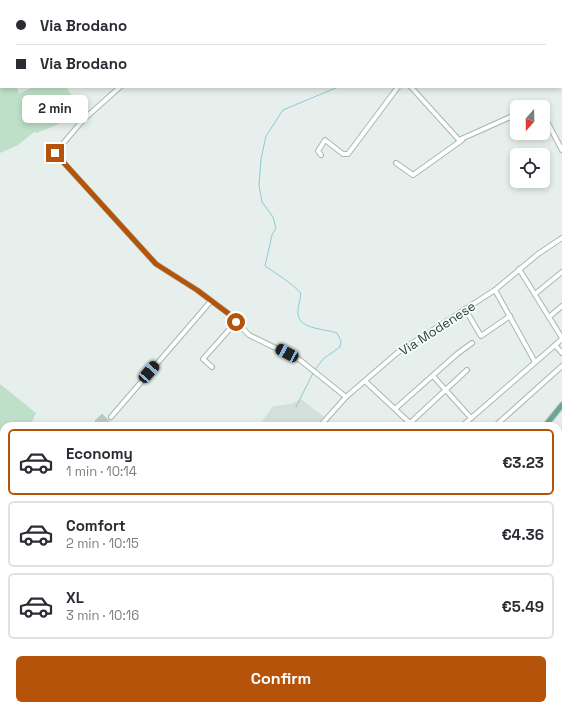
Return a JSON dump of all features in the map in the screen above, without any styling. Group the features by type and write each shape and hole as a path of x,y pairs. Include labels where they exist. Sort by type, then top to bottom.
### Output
{"main road":[{"path":"548,422 562,406"}],"street":[{"path":"119,88 83,120 55,153 156,264 182,279 229,314 248,335 300,360 346,397"},
{"path":"321,155 318,151 325,140 343,154 348,154 397,88"},
{"path":"412,88 456,138 462,140"},
{"path":"396,163 413,175 462,140 489,125 510,117"},
{"path":"550,127 562,150"},
{"name":"Via Modenese","path":"324,422 346,397 397,353 495,290 538,254 562,238"},
{"path":"466,422 562,339 519,269"},
{"path":"535,294 562,272"},
{"path":"495,290 535,362"},
{"path":"111,417 211,301"},
{"path":"549,317 562,306"},
{"path":"465,309 481,336 510,316"},
{"path":"212,367 203,359 236,322"},
{"path":"395,409 457,354 472,343"},
{"path":"555,345 562,353"},
{"path":"499,422 562,366"},
{"path":"414,422 467,370"},
{"path":"433,376 471,418"},
{"path":"365,381 408,422"}],"shaded area":[{"path":"301,399 330,422 262,422 273,406 291,404"}],"green space":[{"path":"0,88 17,88 19,94 31,88 67,88 75,101 69,114 64,120 53,127 37,133 34,132 18,145 0,153"},
{"path":"0,384 36,413 32,422 0,422"}],"building":[{"path":"102,414 110,422 96,422 95,421"}],"waterway":[{"path":"315,370 323,359 340,347 341,341 337,333 312,327 301,321 298,310 301,296 300,292 288,281 265,266 272,235 276,228 273,217 262,202 259,185 261,159 266,136 283,110 336,88"},
{"path":"296,407 313,373"}],"route":[{"path":"55,153 156,264 182,279 229,314 236,322"}]}
